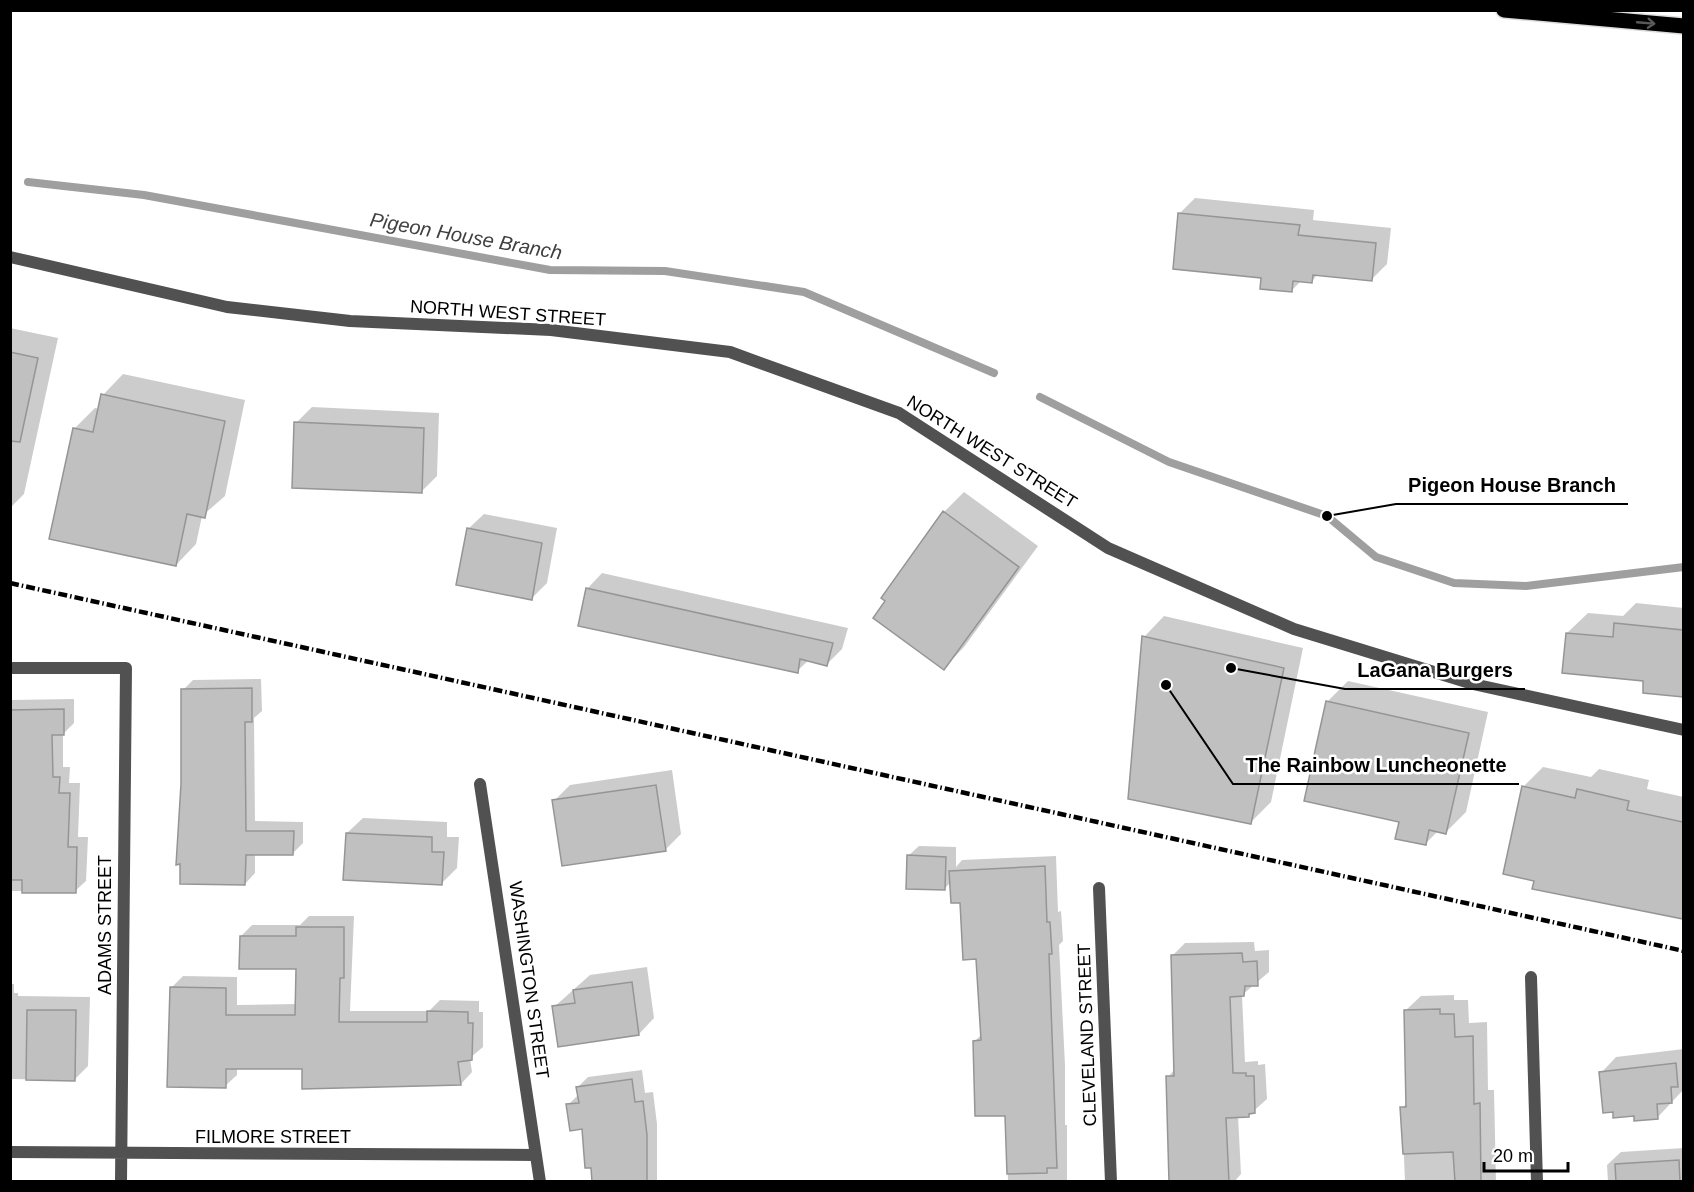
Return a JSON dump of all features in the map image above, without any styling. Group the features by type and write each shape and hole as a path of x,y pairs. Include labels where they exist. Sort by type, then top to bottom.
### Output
{"main road":[{"path":"1504,10 1683,26"}],"street":[{"name":"NORTH WEST STREET","path":"10,257 227,307 350,321 551,330 730,352 899,413 1108,548 1294,629 1473,684 1683,730"},
{"name":"ADAMS STREET","path":"10,668 126,668 121,1182"},
{"name":"WASHINGTON STREET","path":"480,784 501,910 540,1182"},
{"name":"CLEVELAND STREET","path":"1099,888 1111,1182"},
{"path":"1531,977 1537,1182"},
{"name":"FILMORE STREET","path":"10,1152 536,1155"}],"building":[{"path":"1178,213 1300,225 1298,235 1376,243 1372,281 1313,275 1312,283 1293,281 1292,292 1260,289 1261,278 1173,269"},
{"path":"10,352 38,358 20,442 10,441"},
{"path":"101,394 225,421 205,518 187,514 176,566 49,539 73,428 93,432"},
{"path":"294,422 424,428 422,493 292,488"},
{"path":"943,511 1019,567 944,670 873,618 885,601 881,598"},
{"path":"467,528 542,543 532,600 456,585"},
{"path":"586,588 833,643 827,666 800,659 798,673 578,626"},
{"path":"1614,623 1683,630 1683,697 1643,693 1643,681 1562,673 1566,633 1613,637"},
{"path":"1142,636 1284,668 1251,824 1128,799"},
{"path":"252,688 252,722 245,722 246,831 294,831 293,855 246,855 245,885 180,884 180,864 176,865 181,784 181,689"},
{"path":"1326,701 1469,733 1446,834 1429,830 1426,845 1395,839 1399,822 1304,801"},
{"path":"64,709 64,735 52,735 53,777 60,777 59,793 70,793 68,847 77,847 76,893 22,893 22,880 10,880 10,710"},
{"path":"656,785 666,851 562,866 552,800"},
{"path":"1522,786 1575,798 1577,789 1629,801 1627,810 1683,822 1683,919 1532,889 1534,881 1503,874"},
{"path":"346,833 432,837 432,852 444,852 442,885 343,880"},
{"path":"907,855 946,857 945,890 906,889"},
{"path":"1045,866 1047,922 1050,922 1052,954 1049,954 1057,1168 1047,1168 1047,1173 1007,1174 1005,1116 975,1116 973,1041 981,1040 976,959 963,960 960,903 951,903 949,871"},
{"path":"296,927 344,927 344,978 340,978 339,1022 427,1022 427,1011 468,1012 468,1023 473,1023 472,1060 458,1062 461,1085 302,1089 302,1069 226,1069 226,1088 167,1087 170,987 226,988 226,1015 295,1015 296,969 239,969 240,936 296,936"},
{"path":"1242,953 1243,962 1257,961 1258,986 1245,986 1244,996 1230,997 1233,1073 1246,1073 1246,1076 1254,1076 1255,1113 1249,1114 1249,1117 1226,1118 1229,1182 1169,1182 1166,1076 1174,1076 1171,955"},
{"path":"632,982 639,1035 558,1047 552,1006 575,1003 573,990"},
{"path":"1440,1009 1440,1014 1454,1014 1455,1037 1473,1036 1474,1104 1480,1103 1481,1182 1455,1182 1453,1152 1403,1154 1400,1107 1406,1107 1404,1010"},
{"path":"27,1010 76,1010 75,1081 26,1080"},
{"path":"1676,1063 1678,1087 1671,1087 1672,1103 1657,1104 1658,1119 1634,1121 1634,1116 1613,1118 1613,1112 1603,1113 1599,1072"},
{"path":"632,1079 635,1102 643,1101 647,1135 647,1182 592,1182 591,1168 585,1168 582,1129 570,1131 566,1104 579,1103 576,1087"},
{"path":"1679,1160 1680,1182 1616,1182 1615,1164"}],"waterway":[{"name":"Pigeon House Branch","path":"28,182 144,195 550,270 665,271 804,292 994,373"},
{"name":"Pigeon House Branch","path":"1040,397 1169,462 1327,516 1376,557 1454,583 1526,586 1684,567"}],"railway":[{"path":"10,583 1684,951"}],"place":[{"name":"Pigeon House Branch","path":"1327,516"},
{"name":"LaGana Burgers","path":"1231,668"},
{"name":"The Rainbow Luncheonette","path":"1166,685"}]}
